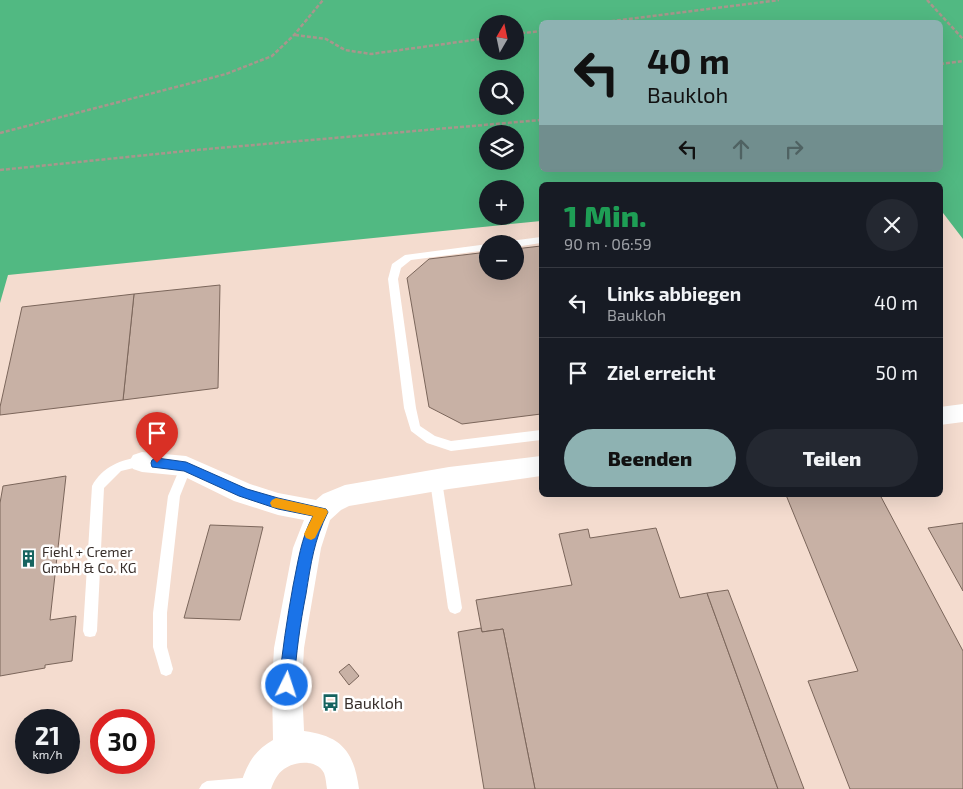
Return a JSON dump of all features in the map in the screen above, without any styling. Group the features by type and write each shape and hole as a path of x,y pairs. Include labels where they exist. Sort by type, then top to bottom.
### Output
{"street":[{"path":"943,415 963,412"},
{"path":"142,462 186,466 243,493 278,504 321,512"},
{"path":"289,748 287,685 289,648 307,548 313,528 321,512 332,502 345,496 436,480 539,466"},
{"path":"256,787 263,769 274,756 289,748 308,746 325,751 337,762 344,780 343,789"}],"lane":[{"path":"524,242 539,240"},
{"path":"479,247 408,257 396,266 393,279 410,408 415,428 431,440 451,446 539,435"},
{"path":"90,631 98,486 111,470 127,463 142,462"},
{"path":"166,670 160,647 160,613 174,496 186,466"},
{"path":"436,480 455,608"},
{"path":"207,789 256,787"}],"path":[{"path":"0,133 226,74 272,56 294,35 323,0"},
{"path":"618,20 744,1 779,0"},
{"path":"927,0 963,39"},
{"path":"524,33 539,31"},
{"path":"294,35 326,39 345,50 372,54 479,39"},
{"path":"943,64 963,62"},
{"path":"0,170 225,147 539,120"}],"green space":[{"path":"0,0 963,0 963,239 943,213 943,182 539,182 539,221 524,223 524,180 479,180 479,225 502,225 8,275 0,303"}],"building":[{"path":"539,246 539,414 462,424 429,407 407,278 429,259 479,253 479,280 524,280 524,248"},
{"path":"220,285 218,388 123,400 134,294"},
{"path":"134,294 123,400 0,415 0,407 22,307"},
{"name":"Fiehl + Cremer GmbH & Co. KG","path":"66,476 50,620 76,616 72,661 45,665 45,668 0,676 0,503 3,486"},
{"path":"787,497 881,497 963,651 963,789 850,789 808,681 858,671"},
{"path":"963,523 963,591 928,528"},
{"path":"210,525 263,527 240,620 184,618"},
{"path":"656,528 680,598 707,593 778,789 535,789 503,629 482,632 476,600 572,585 559,534 588,529 590,538"},
{"path":"728,590 804,789 778,789 707,593"},
{"path":"481,628 482,632 503,629 535,789 484,789 458,632"},
{"path":"349,664 359,676 349,685 339,672"}],"slow traffic":[{"path":"276,503 321,512 311,534"}],"place":[{"name":"Fiehl + Cremer GmbH & Co. KG","path":"28,559"},
{"name":"Baukloh","path":"330,702"}],"route":[{"path":"157,463 186,466 243,493 278,504 321,512 313,528 307,548 289,648 287,685"}]}
